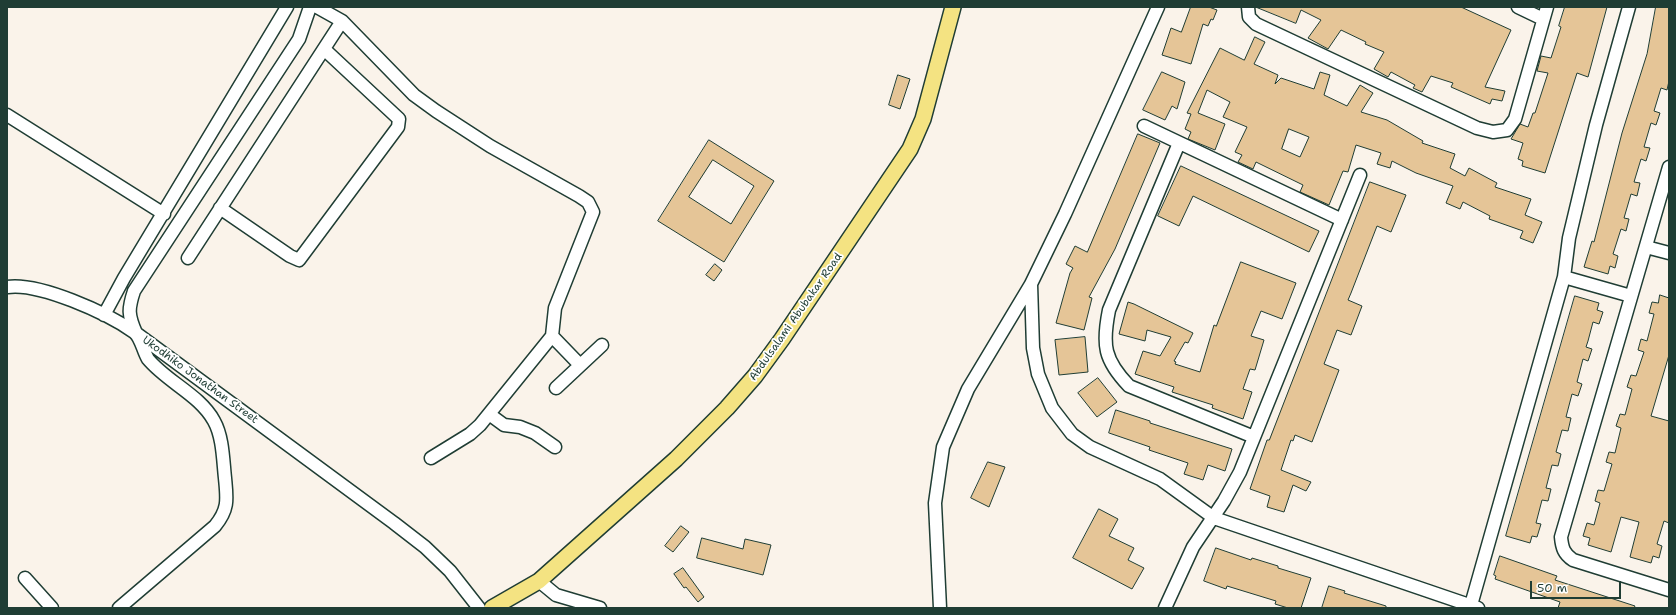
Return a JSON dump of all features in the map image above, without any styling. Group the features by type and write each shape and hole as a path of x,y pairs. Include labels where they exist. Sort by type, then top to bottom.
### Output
{"main road":[{"name":"Abdulsalami Abubakar Road","path":"492,608 539,581 676,459 722,413 755,376 782,339 910,149 923,119 953,7"}],"street":[{"path":"104,315 124,278 164,214 287,7"},
{"name":"Ukodhiko Jonathan Street","path":"310,7 299,39 134,291 129,307 130,319 136,333 412,537 450,571 479,608"},
{"path":"317,7 342,21 414,95 490,146 579,196 592,207 592,218 555,308 552,336 489,414 470,434 431,458"},
{"path":"940,608 935,503 943,447 968,389 1031,284 1158,7"},
{"path":"1248,7 1249,17 1256,24 1476,128 1493,132 1507,130 1515,119 1545,13 1518,7"},
{"path":"1031,284 1033,348 1038,374 1052,408 1072,434 1090,447 1160,478 1214,518 1474,607 1564,277 1568,238 1596,125 1629,7"},
{"path":"188,258 342,21"},
{"path":"220,208 298,260 398,127 399,119 324,49"},
{"path":"7,115 164,214"},
{"path":"1144,126 1342,220"},
{"path":"1179,143 1109,310 1104,334 1107,353 1115,371 1129,386 1254,437"},
{"path":"1669,167 1561,537 1562,547 1566,555 1573,560 1669,590"},
{"path":"1165,608 1194,547 1230,492 1254,437 1360,175"},
{"path":"1646,247 1669,253"},
{"path":"1564,277 1631,296"},
{"path":"7,287 15,286 52,292 104,315 136,333 148,358 174,383 202,406 214,421 220,438 226,493 226,509 223,516 215,526 119,608"},
{"path":"552,336 580,365"},
{"path":"556,388 602,345"},
{"path":"489,414 504,425 520,427 535,433 555,447"},
{"path":"25,578 52,608"},
{"path":"539,581 556,595 600,608"}],"building":[{"path":"1191,7 1209,7 1217,10 1213,20 1211,19 1208,26 1203,24 1191,64 1162,55 1171,28 1181,32"},
{"path":"1256,7 1461,7 1511,30 1485,87 1505,91 1502,101 1492,99 1490,104 1451,87 1453,83 1431,76 1422,92 1413,88 1415,85 1391,72 1388,77 1374,69 1384,52 1365,44 1366,42 1341,30 1328,49 1308,38 1321,20 1301,10 1296,23"},
{"path":"1565,7 1607,7 1588,77 1577,73 1545,173 1522,166 1523,161 1518,159 1523,143 1511,139 1520,124 1528,127 1533,113 1535,113 1548,73 1537,71 1541,56 1551,58 1561,27 1559,26"},
{"path":"1656,7 1669,7 1669,81 1667,90 1661,88 1654,111 1660,113 1656,125 1651,123 1644,147 1650,148 1646,161 1641,159 1634,182 1640,183 1637,196 1631,194 1624,218 1629,219 1626,231 1621,229 1613,254 1618,256 1615,268 1610,266 1608,274 1584,267 1592,241 1594,242 1622,133 1647,54"},
{"path":"1255,37 1265,42 1254,64 1278,75 1275,84 1281,78 1314,89 1320,72 1330,75 1324,95 1347,106 1360,85 1373,93 1361,112 1387,120 1423,141 1422,143 1455,154 1450,168 1465,176 1469,168 1497,183 1495,187 1531,199 1525,215 1542,222 1533,243 1520,238 1523,231 1489,219 1490,216 1463,202 1460,209 1446,203 1453,186 1416,173 1392,161 1390,168 1377,164 1381,153 1356,145 1348,172 1343,171 1329,205 1300,192 1303,185 1256,162 1253,169 1238,162 1242,155 1235,152 1247,127 1223,117 1230,102 1207,90 1198,113 1225,124 1215,150 1188,139 1191,132 1185,129 1191,114 1187,113 1220,48 1244,60","holes":["1289,129 1309,137 1300,157 1282,149"]},
{"path":"1162,72 1185,82 1177,109 1172,106 1165,120 1143,110"},
{"path":"898,75 910,79 900,109 889,105"},
{"path":"1138,134 1160,143 1115,249 1089,297 1092,298 1084,330 1056,323 1070,273 1073,268 1066,264 1075,246 1087,252"},
{"path":"709,140 774,181 724,262 658,221","holes":["713,160 754,186 731,224 689,197"]},
{"path":"1181,166 1319,231 1309,252 1193,196 1179,226 1158,216"},
{"path":"1370,182 1406,195 1391,232 1377,226 1348,300 1362,306 1351,335 1337,330 1324,364 1339,370 1312,442 1295,435 1293,441 1291,440 1281,470 1311,482 1306,491 1293,485 1284,512 1267,507 1270,496 1250,489 1267,440 1269,440"},
{"path":"1241,262 1296,283 1282,319 1261,311 1251,336 1264,340 1255,370 1250,369 1243,389 1252,392 1243,419 1212,408 1213,405 1172,392 1174,387 1135,374 1143,351 1160,356 1171,337 1147,330 1145,341 1119,334 1128,302 1134,304 1193,333 1188,343 1185,342 1174,361 1176,362 1175,364 1200,372 1214,325 1216,326"},
{"path":"715,264 722,270 714,281 706,275"},
{"path":"1660,295 1669,298 1669,355 1651,416 1669,421 1669,523 1664,521 1657,544 1662,546 1659,558 1653,556 1651,563 1630,557 1639,522 1621,517 1611,552 1588,545 1590,538 1583,536 1587,523 1594,525 1600,503 1595,501 1598,490 1604,491 1612,464 1606,462 1609,452 1615,453 1621,428 1616,426 1620,414 1625,415 1632,389 1627,387 1631,375 1636,376 1644,352 1638,350 1641,339 1647,341 1654,314 1649,313 1652,302 1658,303"},
{"path":"1575,296 1599,303 1597,310 1603,312 1599,324 1593,322 1586,347 1592,349 1588,361 1583,359 1577,382 1582,384 1578,396 1572,394 1566,417 1571,418 1568,431 1562,430 1556,452 1561,454 1558,466 1552,465 1546,488 1551,489 1548,501 1542,500 1536,523 1541,524 1537,537 1532,536 1530,543 1506,536"},
{"path":"1085,337 1088,372 1059,375 1055,340"},
{"path":"1098,378 1117,402 1097,417 1078,393"},
{"path":"1116,410 1150,421 1150,423 1232,449 1225,471 1208,465 1203,480 1184,474 1188,463 1149,450 1150,447 1109,433"},
{"path":"988,462 1005,467 989,507 971,498"},
{"path":"1099,509 1118,519 1109,536 1134,548 1128,560 1144,568 1132,589 1073,558"},
{"path":"681,526 689,532 673,552 665,546"},
{"path":"702,538 743,549 745,539 771,545 763,575 697,558"},
{"path":"1216,548 1251,560 1252,558 1278,566 1278,568 1311,578 1301,608 1288,608 1275,604 1276,601 1227,586 1226,589 1204,581"},
{"path":"1500,556 1557,576 1555,580 1635,606 1634,608 1558,608 1560,602 1495,579 1496,576 1494,575"},
{"path":"683,568 704,597 698,602 686,587 684,588 674,574"},
{"path":"1329,586 1345,591 1344,593 1386,606 1386,608 1322,608"}]}
